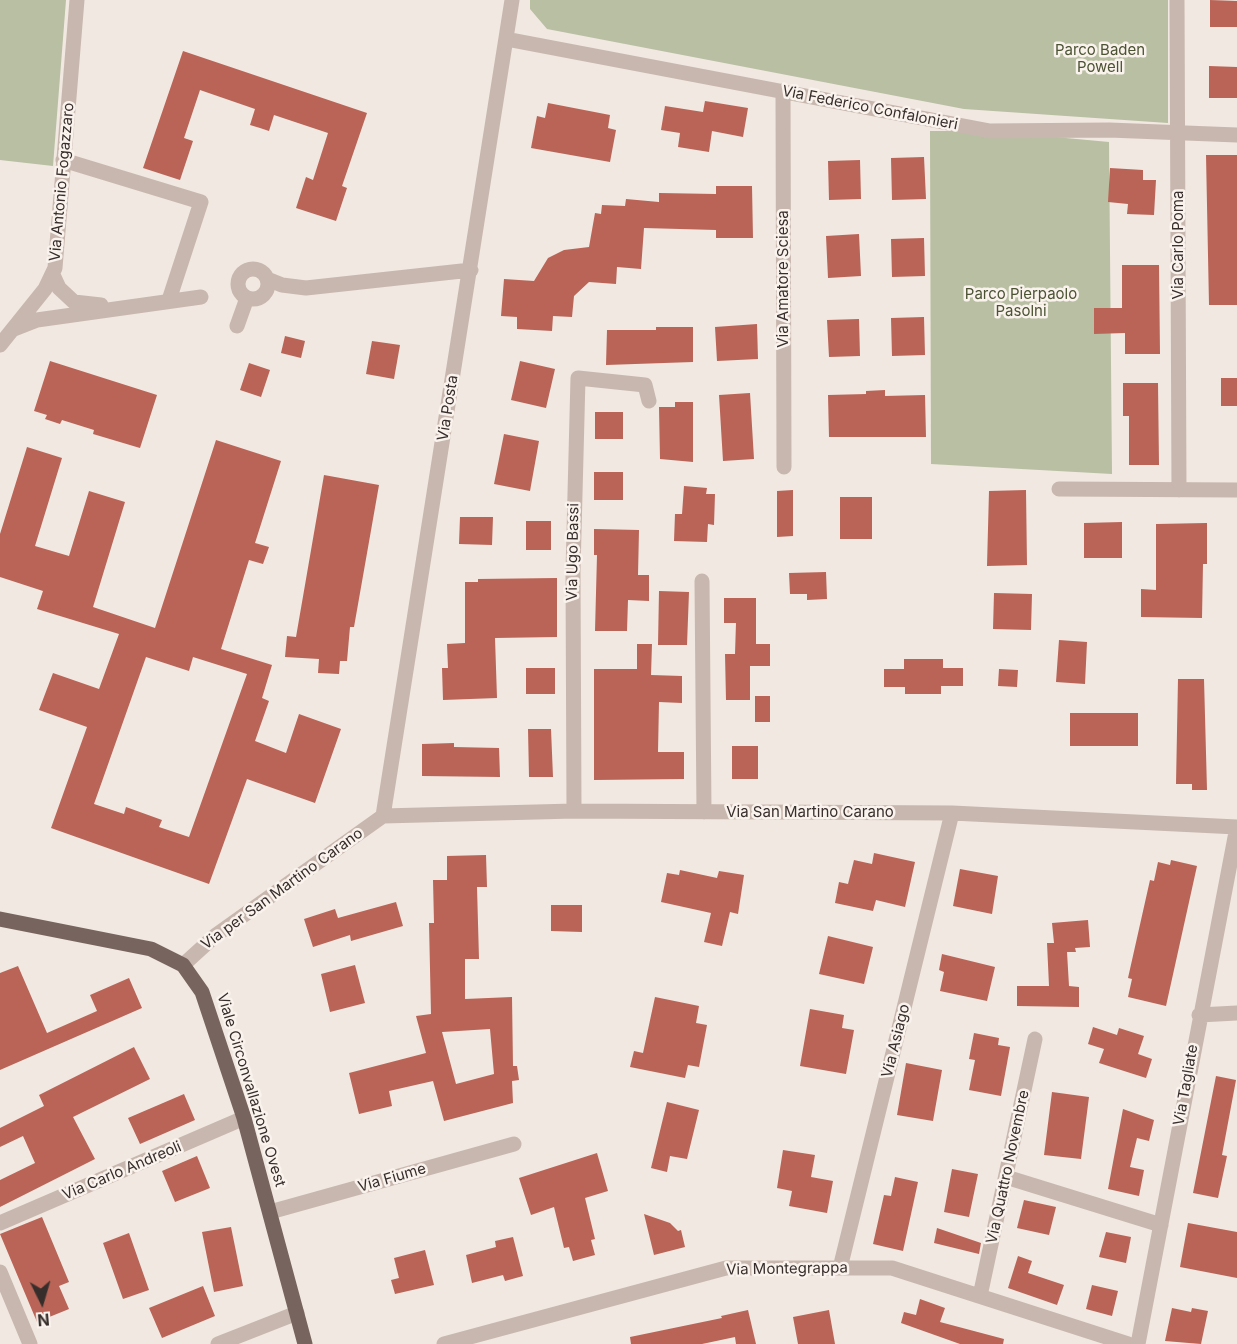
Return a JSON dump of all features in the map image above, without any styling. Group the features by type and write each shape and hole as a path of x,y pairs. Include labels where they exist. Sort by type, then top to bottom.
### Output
{"main road":[{"name":"Viale Circonvallazione Ovest","path":"0,919 151,949 183,965 202,992 244,1118 305,1344"}],"street":[{"name":"Via Antonio Fogazzaro","path":"0,345 45,289 53,274 77,0"},
{"name":"Via Posta","path":"383,816 512,0"},
{"name":"Via Carlo Poma","path":"1177,0 1179,490"},
{"name":"Via Federico Confalonieri","path":"506,39 990,130 1109,130 1178,135 1237,135"},
{"name":"Via Amatore Sciesa","path":"783,91 784,467"},
{"path":"63,160 201,202 169,300"},
{"path":"237,326 254,297 267,290 267,279 263,273 255,269 242,273 238,287 254,297 290,294 306,288"},
{"path":"267,279 282,285 306,288 471,270"},
{"path":"53,274 59,288 74,302 131,305"},
{"path":"12,330 28,322 83,315 131,305 201,297"},
{"name":"Via Ugo Bassi","path":"574,811 573,571 578,378 645,385 649,401"},
{"path":"1059,489 1237,490"},
{"path":"702,581 704,812"},
{"name":"Via San Martino Carano","path":"383,816 574,811 952,813 1237,827"},
{"name":"Via Asiago","path":"840,1268 952,813"},
{"name":"Via per San Martino Carano","path":"183,965 216,935 383,816"},
{"name":"Via Tagliate","path":"1137,1344 1237,827"},
{"path":"1199,1016 1237,1013"},
{"name":"Via Quattro Novembre","path":"980,1296 1035,1039"},
{"name":"Via Carlo Andreoli","path":"0,1223 244,1118"},
{"name":"Via Fiume","path":"270,1212 514,1144"},
{"path":"1006,1177 1161,1225"},
{"name":"Via Montegrappa","path":"444,1344 726,1268 892,1268 1128,1344"},
{"path":"0,1272 4,1293 30,1344"},
{"path":"218,1344 297,1313"}],"green space":[{"path":"0,0 66,0 53,166 0,160"},
{"name":"Parco Baden Powell","path":"530,0 1168,0 1168,123 964,109 547,29 530,9"},
{"name":"Parco Pierpaolo Pasolni","path":"930,131 990,131 1109,142 1112,474 931,464"}],"building":[{"path":"1210,0 1237,1 1237,27 1210,27"},
{"path":"183,51 367,113 342,186 347,188 336,221 296,208 306,177 313,180 328,133 274,115 269,131 250,125 255,109 200,90 184,138 193,141 180,180 143,168"},
{"path":"1209,66 1237,67 1237,98 1209,98"},
{"path":"705,101 748,108 743,137 712,131 709,152 678,147 680,133 661,130 665,106 703,112"},
{"path":"548,103 610,115 608,128 616,130 610,162 531,148 537,116 545,118"},
{"path":"1206,155 1237,155 1237,305 1209,305"},
{"path":"924,157 926,199 892,200 891,158"},
{"path":"860,160 861,199 829,200 828,161"},
{"path":"1110,168 1143,170 1143,180 1156,180 1154,215 1127,214 1128,204 1108,202"},
{"path":"716,186 752,186 753,238 716,238 716,230 644,228 641,269 617,267 616,284 589,282 574,296 572,317 553,316 552,331 517,329 517,317 501,316 504,279 534,281 548,258 564,250 589,247 595,213 601,214 602,205 625,206 626,199 659,202 659,193 716,194"},
{"path":"859,234 861,276 828,278 826,236"},
{"path":"924,238 925,276 892,277 891,239"},
{"path":"1122,265 1159,265 1160,354 1125,354 1125,333 1094,334 1094,308 1122,308"},
{"path":"924,317 925,355 892,356 891,318"},
{"path":"859,319 860,356 829,357 827,320"},
{"path":"757,324 758,359 717,361 715,327"},
{"path":"656,327 693,327 693,362 606,365 607,330 656,330"},
{"path":"285,336 305,341 301,358 281,353"},
{"path":"372,341 400,345 394,379 366,374"},
{"path":"50,361 157,395 140,448 93,434 94,430 62,420 60,424 45,419 47,415 34,411"},
{"path":"520,361 555,369 546,408 511,400"},
{"path":"249,363 270,370 261,397 240,390"},
{"path":"1221,378 1237,378 1237,406 1221,406"},
{"path":"1123,383 1158,383 1159,465 1129,465 1129,416 1123,416"},
{"path":"885,390 885,396 925,395 926,437 829,437 828,395 866,394 866,391"},
{"path":"750,393 754,459 723,461 719,395"},
{"path":"675,402 693,402 693,462 660,459 659,407 675,407"},
{"path":"595,412 623,412 623,439 595,439"},
{"path":"504,434 539,441 530,491 494,484"},
{"path":"216,440 281,461 255,543 269,547 263,564 249,560 221,649 272,665 262,698 269,701 255,741 286,753 299,714 341,729 315,803 247,779 209,884 51,828 87,727 39,710 53,673 99,689 119,634 37,609 43,591 0,577 0,534 27,447 62,458 35,546 69,556 89,491 125,502 93,607 155,628","holes":["146,657 189,671 193,657 247,674 189,837 159,827 162,820 126,807 124,814 94,804"]},
{"path":"594,472 623,472 623,500 594,500"},
{"path":"324,475 379,485 354,627 350,627 347,661 340,661 339,674 318,673 319,659 285,657 287,636 296,637"},
{"path":"684,486 707,488 706,494 715,494 714,525 708,524 707,542 674,541 675,514 682,514"},
{"path":"793,490 793,536 777,537 777,491"},
{"path":"1026,490 1027,565 987,566 989,491"},
{"path":"840,497 872,497 872,539 840,539"},
{"path":"460,517 493,517 492,545 459,544"},
{"path":"526,521 551,521 551,550 526,550"},
{"path":"1122,522 1122,558 1084,558 1084,523"},
{"path":"1207,523 1207,564 1203,564 1202,618 1141,617 1141,589 1156,590 1156,524"},
{"path":"594,529 639,530 638,575 649,575 649,601 628,600 627,631 595,631 597,555 594,555"},
{"path":"826,572 827,599 807,600 807,594 790,594 789,573"},
{"path":"557,578 557,637 495,638 497,698 443,700 442,668 448,668 447,644 465,643 465,582 478,582 478,579"},
{"path":"659,591 689,592 687,645 658,645"},
{"path":"994,593 1032,594 1031,630 993,629"},
{"path":"724,598 756,598 756,644 770,644 770,666 750,666 750,700 726,700 725,654 735,654 736,623 724,623"},
{"path":"1059,640 1087,642 1085,684 1056,682"},
{"path":"637,644 652,644 651,675 682,676 682,703 659,702 658,752 684,752 684,779 594,780 594,669 637,669"},
{"path":"904,659 943,659 943,668 963,668 963,686 941,686 941,694 905,694 905,687 884,687 884,669 904,669"},
{"path":"526,668 555,668 555,694 526,694"},
{"path":"999,669 1018,670 1017,687 998,686"},
{"path":"1178,679 1204,679 1207,790 1192,790 1192,784 1176,784"},
{"path":"755,696 770,696 770,722 755,722"},
{"path":"1070,713 1138,713 1138,746 1070,746"},
{"path":"528,729 551,729 553,777 529,777"},
{"path":"454,743 454,747 499,748 500,777 422,776 422,744"},
{"path":"732,746 758,746 758,779 732,779"},
{"path":"874,853 915,862 905,907 876,900 873,911 835,903 839,882 848,884 854,860 872,864"},
{"path":"486,855 487,887 477,887 479,959 465,959 465,999 512,997 513,1066 517,1066 519,1080 512,1081 513,1103 444,1121 433,1081 389,1091 392,1106 359,1114 349,1073 426,1053 416,1016 431,1014 429,923 434,923 433,880 447,880 447,856","holes":["490,1029 494,1074 456,1084 442,1032"]},
{"path":"1171,860 1197,866 1166,1006 1128,997 1132,979 1128,978 1150,880 1154,881 1158,862 1170,865"},
{"path":"960,869 998,876 992,914 953,906"},
{"path":"680,870 717,878 719,871 744,875 738,914 730,912 722,946 704,942 711,913 661,902 667,873 679,875"},
{"path":"396,902 403,926 351,941 350,935 313,947 304,919 335,909 338,918"},
{"path":"551,905 582,905 582,932 551,931"},
{"path":"1088,920 1090,947 1075,948 1076,952 1067,952 1069,986 1079,987 1079,1007 1017,1006 1017,986 1049,986 1047,943 1054,943 1052,923"},
{"path":"828,936 873,947 864,984 819,974"},
{"path":"942,954 995,967 987,1001 940,991 944,972 939,970"},
{"path":"355,965 365,1003 330,1012 321,974"},
{"path":"18,966 47,1033 97,1011 90,995 129,978 142,1008 0,1070 0,973"},
{"path":"655,997 699,1006 696,1023 707,1025 699,1067 688,1065 685,1078 630,1067 634,1051 643,1053"},
{"path":"810,1009 844,1015 842,1028 854,1030 846,1074 800,1066"},
{"path":"1093,1027 1117,1035 1119,1028 1144,1036 1138,1054 1152,1059 1146,1078 1099,1063 1104,1049 1088,1044"},
{"path":"974,1033 999,1038 998,1045 1010,1047 1001,1096 969,1090 975,1060 969,1059"},
{"path":"134,1047 150,1079 73,1117 95,1159 0,1207 0,1180 35,1163 23,1136 0,1147 0,1128 44,1106 39,1095"},
{"path":"906,1063 942,1070 933,1121 897,1115"},
{"path":"1216,1076 1236,1080 1222,1155 1227,1156 1218,1198 1193,1193"},
{"path":"1052,1092 1089,1097 1081,1159 1044,1155"},
{"path":"184,1094 195,1120 140,1144 128,1118"},
{"path":"667,1102 699,1110 687,1159 670,1156 667,1172 651,1168"},
{"path":"1123,1109 1154,1120 1149,1141 1137,1138 1130,1167 1144,1170 1139,1196 1108,1189"},
{"path":"783,1150 815,1155 811,1177 833,1181 827,1213 789,1206 792,1191 777,1188"},
{"path":"597,1153 608,1191 585,1198 595,1239 591,1240 595,1255 573,1261 569,1247 564,1248 554,1207 531,1215 519,1178"},
{"path":"197,1156 210,1188 175,1202 162,1171"},
{"path":"952,1169 978,1174 969,1217 944,1212"},
{"path":"895,1177 918,1182 903,1251 873,1244 884,1195 891,1196"},
{"path":"1024,1200 1056,1207 1049,1235 1017,1228"},
{"path":"644,1214 670,1223 678,1231 681,1230 685,1247 654,1255"},
{"path":"42,1217 69,1282 59,1286 69,1309 37,1322 0,1234"},
{"path":"1188,1223 1237,1232 1237,1278 1180,1267"},
{"path":"231,1227 243,1286 214,1292 202,1232"},
{"path":"937,1228 981,1243 979,1254 934,1243"},
{"path":"1106,1232 1131,1237 1126,1263 1099,1257"},
{"path":"129,1233 149,1290 123,1299 103,1243"},
{"path":"513,1237 523,1276 505,1281 503,1275 472,1283 466,1255 496,1247 495,1241"},
{"path":"425,1250 434,1285 395,1294 391,1280 399,1278 394,1258"},
{"path":"1018,1256 1032,1261 1028,1273 1064,1285 1057,1305 1008,1288"},
{"path":"1092,1285 1118,1291 1112,1316 1086,1309"},
{"path":"203,1286 215,1316 162,1338 149,1308"},
{"path":"920,1299 945,1308 940,1322 1004,1339 1003,1344 960,1344 901,1323 904,1312 916,1315"},
{"path":"1172,1308 1191,1312 1192,1308 1208,1311 1201,1344 1165,1341"},
{"path":"748,1310 756,1344 736,1344 735,1337 702,1344 631,1344 630,1337 722,1318 721,1316"},
{"path":"829,1310 835,1344 798,1344 793,1317"}]}
